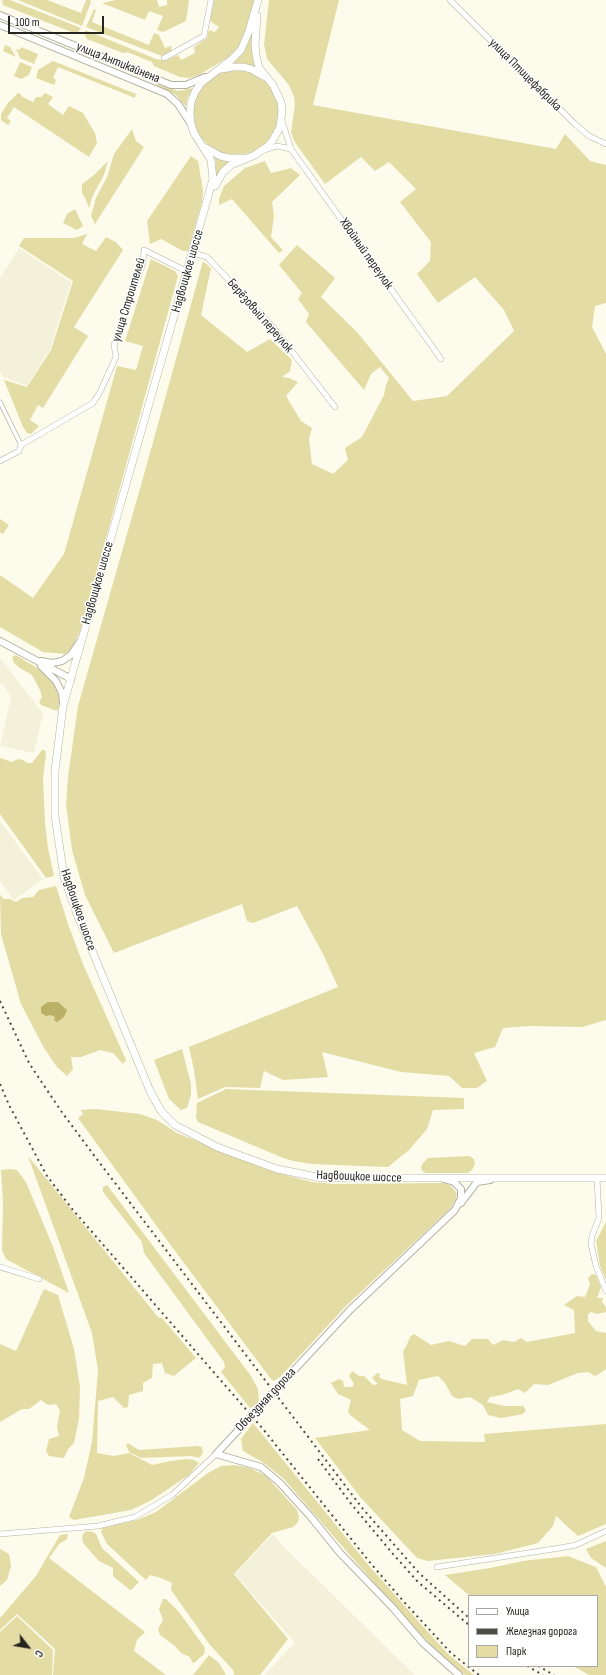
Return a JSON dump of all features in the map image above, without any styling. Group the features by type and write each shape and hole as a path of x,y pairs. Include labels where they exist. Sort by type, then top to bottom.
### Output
{"main road":[{"path":"207,206 214,173 211,160 191,124 190,108 195,92 205,79 231,60 241,50 259,0"},
{"path":"207,206 217,181 223,172 231,165 263,150 277,134 282,120 279,97 273,85 259,68 256,55 255,44 259,0"},
{"path":"215,72 224,68 243,67 256,71 267,79"},
{"path":"199,140 205,147 220,156 229,158 247,158"},
{"name":"Надвоицкое шоссе","path":"207,206 63,706 55,771 55,816 64,877 83,929 150,1091 161,1111 175,1125 217,1147 277,1169 322,1178 606,1178"}],"street":[{"path":"164,58 204,36 211,0"},
{"name":"улица Птицефабрика","path":"450,0 575,124 589,136 606,144"},
{"name":"улица Антикайнена","path":"0,15 171,85 181,86 194,83 215,72"},
{"name":"улица Антикайнена","path":"0,25 167,94 178,104 191,124"},
{"name":"Хвойный переулок","path":"282,120 291,149 441,359"},
{"path":"263,150 277,146 291,149"},
{"name":"улица Строителей","path":"0,461 18,451 21,445 93,403 100,392 116,357 114,345 143,263 144,250 188,272"},
{"name":"Берёзовый переулок","path":"193,253 207,257 273,327 335,407"},
{"path":"0,402 21,445"},
{"path":"32,659 52,663 66,659 75,650 84,632"},
{"path":"0,641 71,679"},
{"path":"32,659 56,681 62,693 63,706"},
{"name":"Объездная дорога","path":"0,1534 98,1526 134,1517 172,1495 216,1454 350,1310 455,1210 462,1198 461,1189 454,1182 443,1178"},
{"path":"455,1210 477,1182 502,1178"},
{"path":"597,1178 599,1218 592,1236 591,1244 596,1266 606,1291"},
{"path":"0,1267 39,1279"},
{"path":"216,1454 261,1467 280,1483 310,1516 340,1553 393,1608 423,1643 459,1675"},
{"path":"437,1567 576,1545 606,1531"}],"shaded area":[{"path":"19,248 71,282 50,349 27,386 3,377 0,371 0,278"},
{"path":"0,658 43,713 34,753 0,746 11,697 2,684 0,685"},
{"path":"0,821 43,879 14,900 0,881"},
{"path":"48,1002 58,1002 67,1010 64,1017 57,1022 54,1020 55,1017 51,1015 46,1016 41,1013 41,1007"},
{"path":"273,1534 285,1548 415,1675 264,1675 295,1643 235,1574"}],"green space":[{"path":"2,0 10,0 81,28 77,33 74,33 3,5"},
{"path":"18,0 47,0 81,13 86,0 90,0 91,2 82,26"},
{"path":"116,0 157,0 159,7 167,5 167,0 189,0 186,21 163,32 157,30 163,16 149,11 145,20 102,3"},
{"path":"214,0 254,0 246,40 232,55 199,75 189,78 180,77 154,66 152,62 87,39 85,35 85,30 156,59 165,61 178,55 181,60 195,53 194,47 207,38 209,30 215,32 219,27 210,21"},
{"path":"269,0 339,0 313,105 556,149 565,134 590,161 606,165 606,303 595,306 592,327 606,354 606,1020 582,1027 529,1026 503,1028 495,1047 474,1053 487,1081 477,1088 462,1088 449,1076 401,1072 322,1052 328,1077 283,1080 264,1071 260,1088 225,1087 198,1099 189,1047 338,987 323,954 297,906 253,923 247,921 242,904 114,953 85,895 72,850 66,804 68,777 78,706 203,261 211,268 201,315 247,352 270,339 292,360 290,371 282,377 298,382 286,396 301,421 312,428 309,439 312,464 333,474 348,460 345,448 362,437 384,395 389,378 380,367 371,374 364,390 306,322 309,314 298,299 302,293 279,265 297,245 335,278 321,297 357,332 413,401 447,396 514,331 504,310 475,277 438,303 417,274 430,261 431,242 400,202 416,189 389,162 375,171 361,157 325,184 294,141 291,132 295,105 294,97 289,85 267,59 264,44"},
{"path":"94,9 96,10 92,22 149,45 154,33 159,35 165,48 171,46 172,53 162,56 86,27"},
{"path":"254,16 252,49 253,59 258,70 227,65 237,57"},
{"path":"5,45 10,47 16,57 3,51"},
{"path":"21,47 38,54 34,64 20,58 16,49 20,50"},
{"path":"53,61 136,94 135,98 58,67 53,78 56,80 54,85 36,78 38,70"},
{"path":"20,62 32,67 29,75 21,79 14,76"},
{"path":"236,69 252,73 266,82 275,96 279,112 275,128 266,142 252,151 236,155 220,151 206,142 197,128 193,112 197,96 206,82 220,73"},
{"path":"157,84 178,91 193,88 187,99 186,107 176,95 156,85"},
{"path":"18,93 33,102 36,97 41,97 45,93 53,97 48,104 63,115 69,106 83,113 95,133 97,143 89,157 14,107 7,118 11,121 8,125 1,120 1,114 8,103"},
{"path":"132,129 136,141 144,147 95,224 91,216 96,198 107,177 114,154"},
{"path":"191,156 198,161 203,190 202,202 188,251 183,251 161,239 150,244 147,221"},
{"path":"215,157 231,161 216,177 216,168"},
{"path":"108,161 104,175 93,195 89,208 82,193 82,184 94,175"},
{"path":"265,161 271,173 291,168 300,175 272,202 274,216 271,237 283,250 279,253 232,199 219,205 219,199 224,186 245,168"},
{"path":"75,209 83,226 77,230 63,223 67,214"},
{"path":"87,234 82,244 96,251 106,237 116,242 123,250 74,327 88,336 43,408 38,405 30,420 39,426 31,434 27,433 23,427 4,380 27,387 51,350 73,281 19,246 24,238 74,238"},
{"path":"151,259 175,271 178,276 81,629 73,647 65,654 43,652 0,627 0,575 33,598 64,554 117,366 136,370 143,346 125,341"},
{"path":"0,519 9,525 3,534 0,532"},
{"path":"16,655 42,671 52,680 60,699 57,711 41,705 39,702 42,697 40,690 32,675 14,663 12,657"},
{"path":"42,750 45,750 46,754 43,778 45,823 48,848 54,876 46,878 0,814 0,758 12,762 18,759 27,763 32,763"},
{"path":"56,886 83,964 126,1060 123,1064 113,1053 100,1050 81,1057 71,1057 73,1069 67,1076 57,1067 44,1048 21,1004 1,934 0,895 4,899 10,899 16,902 22,898 33,897 39,890"},
{"path":"182,1049 191,1084 191,1095 187,1108 181,1110 169,1099 154,1060"},
{"path":"226,1089 464,1098 464,1109 433,1110 427,1129 409,1150 388,1167 312,1164 283,1158 198,1122 196,1117 197,1103"},
{"path":"96,1109 140,1114 157,1120 177,1133 266,1169 312,1182 335,1184 444,1183 451,1186 457,1194 451,1208 346,1306 280,1377 274,1381 175,1251 78,1118 83,1114 81,1110"},
{"path":"28,1156 158,1317 162,1318 196,1358 174,1376 165,1373 162,1363 153,1364 152,1378 143,1383 143,1391 129,1395 128,1407 124,1408 113,1397 98,1401 97,1453 114,1456 129,1453 152,1465 187,1459 194,1460 199,1463 189,1475 150,1501 131,1510 74,1520 69,1517 84,1478 92,1442 98,1370 92,1333"},
{"path":"469,1156 474,1159 475,1164 472,1170 468,1173 426,1173 422,1171 421,1167 428,1158"},
{"path":"1,1170 17,1170 26,1182 53,1247 69,1293 6,1259 2,1250 3,1202"},
{"path":"107,1185 251,1376 258,1389 259,1402 257,1405 250,1408 221,1372 225,1367 224,1362 144,1253 142,1242 103,1192 103,1187"},
{"path":"606,1222 606,1280 600,1266 596,1241"},
{"path":"592,1274 596,1275 601,1287 597,1298 603,1298 602,1302 606,1307 606,1312 597,1314 591,1312 588,1314 588,1321 596,1331 606,1333 606,1369 602,1372 595,1376 588,1372 578,1373 548,1385 534,1384 525,1393 518,1389 502,1395 490,1397 487,1402 504,1406 523,1406 526,1410 523,1414 501,1418 488,1415 483,1405 470,1397 458,1399 452,1396 445,1383 438,1376 419,1380 413,1396 400,1399 402,1430 420,1441 485,1442 484,1434 606,1424 606,1524 578,1536 556,1516 553,1526 538,1543 495,1554 428,1561 417,1558 361,1498 315,1438 370,1430 350,1415 348,1411 351,1400 338,1394 331,1383 339,1379 343,1381 344,1387 352,1387 354,1384 349,1376 352,1371 359,1376 364,1376 373,1385 378,1384 372,1378 377,1373 380,1374 379,1377 382,1379 407,1385 403,1351 410,1337 414,1334 431,1345 449,1341 465,1346 472,1339 488,1339 493,1345 503,1340 514,1342 521,1338 527,1342 575,1333 574,1310 564,1305 577,1296 585,1297 590,1285 588,1278"},
{"path":"44,1289 58,1295 74,1349 80,1387 79,1419 74,1443 68,1449 64,1458 49,1456 46,1451 49,1439 59,1436 57,1427 60,1410 56,1404 48,1405 41,1400 29,1409 22,1409 0,1422 0,1344 16,1351"},
{"path":"253,1423 370,1567 449,1655 474,1675 465,1675 446,1660 422,1636 361,1568 284,1479 264,1463 243,1451 241,1439"},
{"path":"128,1443 139,1450 197,1446 202,1447 203,1453 199,1458 191,1456 141,1458 129,1452 126,1445"},
{"path":"235,1465 250,1468 266,1476 297,1510 299,1517 298,1522 293,1527 272,1533 234,1574 288,1639 260,1675 234,1675 233,1670 210,1645 171,1590 172,1583 150,1575 146,1580 107,1544 101,1532 102,1528 137,1520 156,1512 208,1473 221,1466"},
{"path":"86,1531 96,1534 102,1548 139,1582 132,1589 130,1590 113,1576 113,1568 99,1561 83,1543 83,1534"},
{"path":"68,1534 67,1539 59,1544 49,1558 145,1632 137,1640 134,1651 166,1675 53,1675 55,1649 17,1614 0,1630 0,1618 36,1576 60,1535"},
{"path":"606,1541 606,1568 591,1558 586,1549"},
{"path":"0,1549 9,1554 11,1566 7,1580 0,1586"},
{"path":"568,1556 596,1567 606,1587 606,1675 589,1675 575,1667 598,1667 598,1595 469,1595 445,1575 523,1561"},
{"path":"163,1599 166,1599 179,1612 205,1648 204,1654 194,1663 190,1657 181,1653 175,1646 160,1635 158,1629 163,1620 159,1609"},
{"path":"17,1616 53,1650 52,1675 0,1675 0,1632"},
{"path":"209,1655 219,1663 226,1675 193,1675"}],"railway":[{"path":"0,1001 29,1063 61,1111 93,1154 363,1509 419,1573 468,1617"},
{"path":"0,1084 9,1105 47,1176 73,1210 263,1429 372,1565 451,1653 468,1666"},
{"path":"318,1459 352,1505 418,1582 468,1624"},
{"path":"469,1667 479,1675"},
{"path":"529,1667 543,1675"},
{"path":"540,1667 554,1675"}]}
